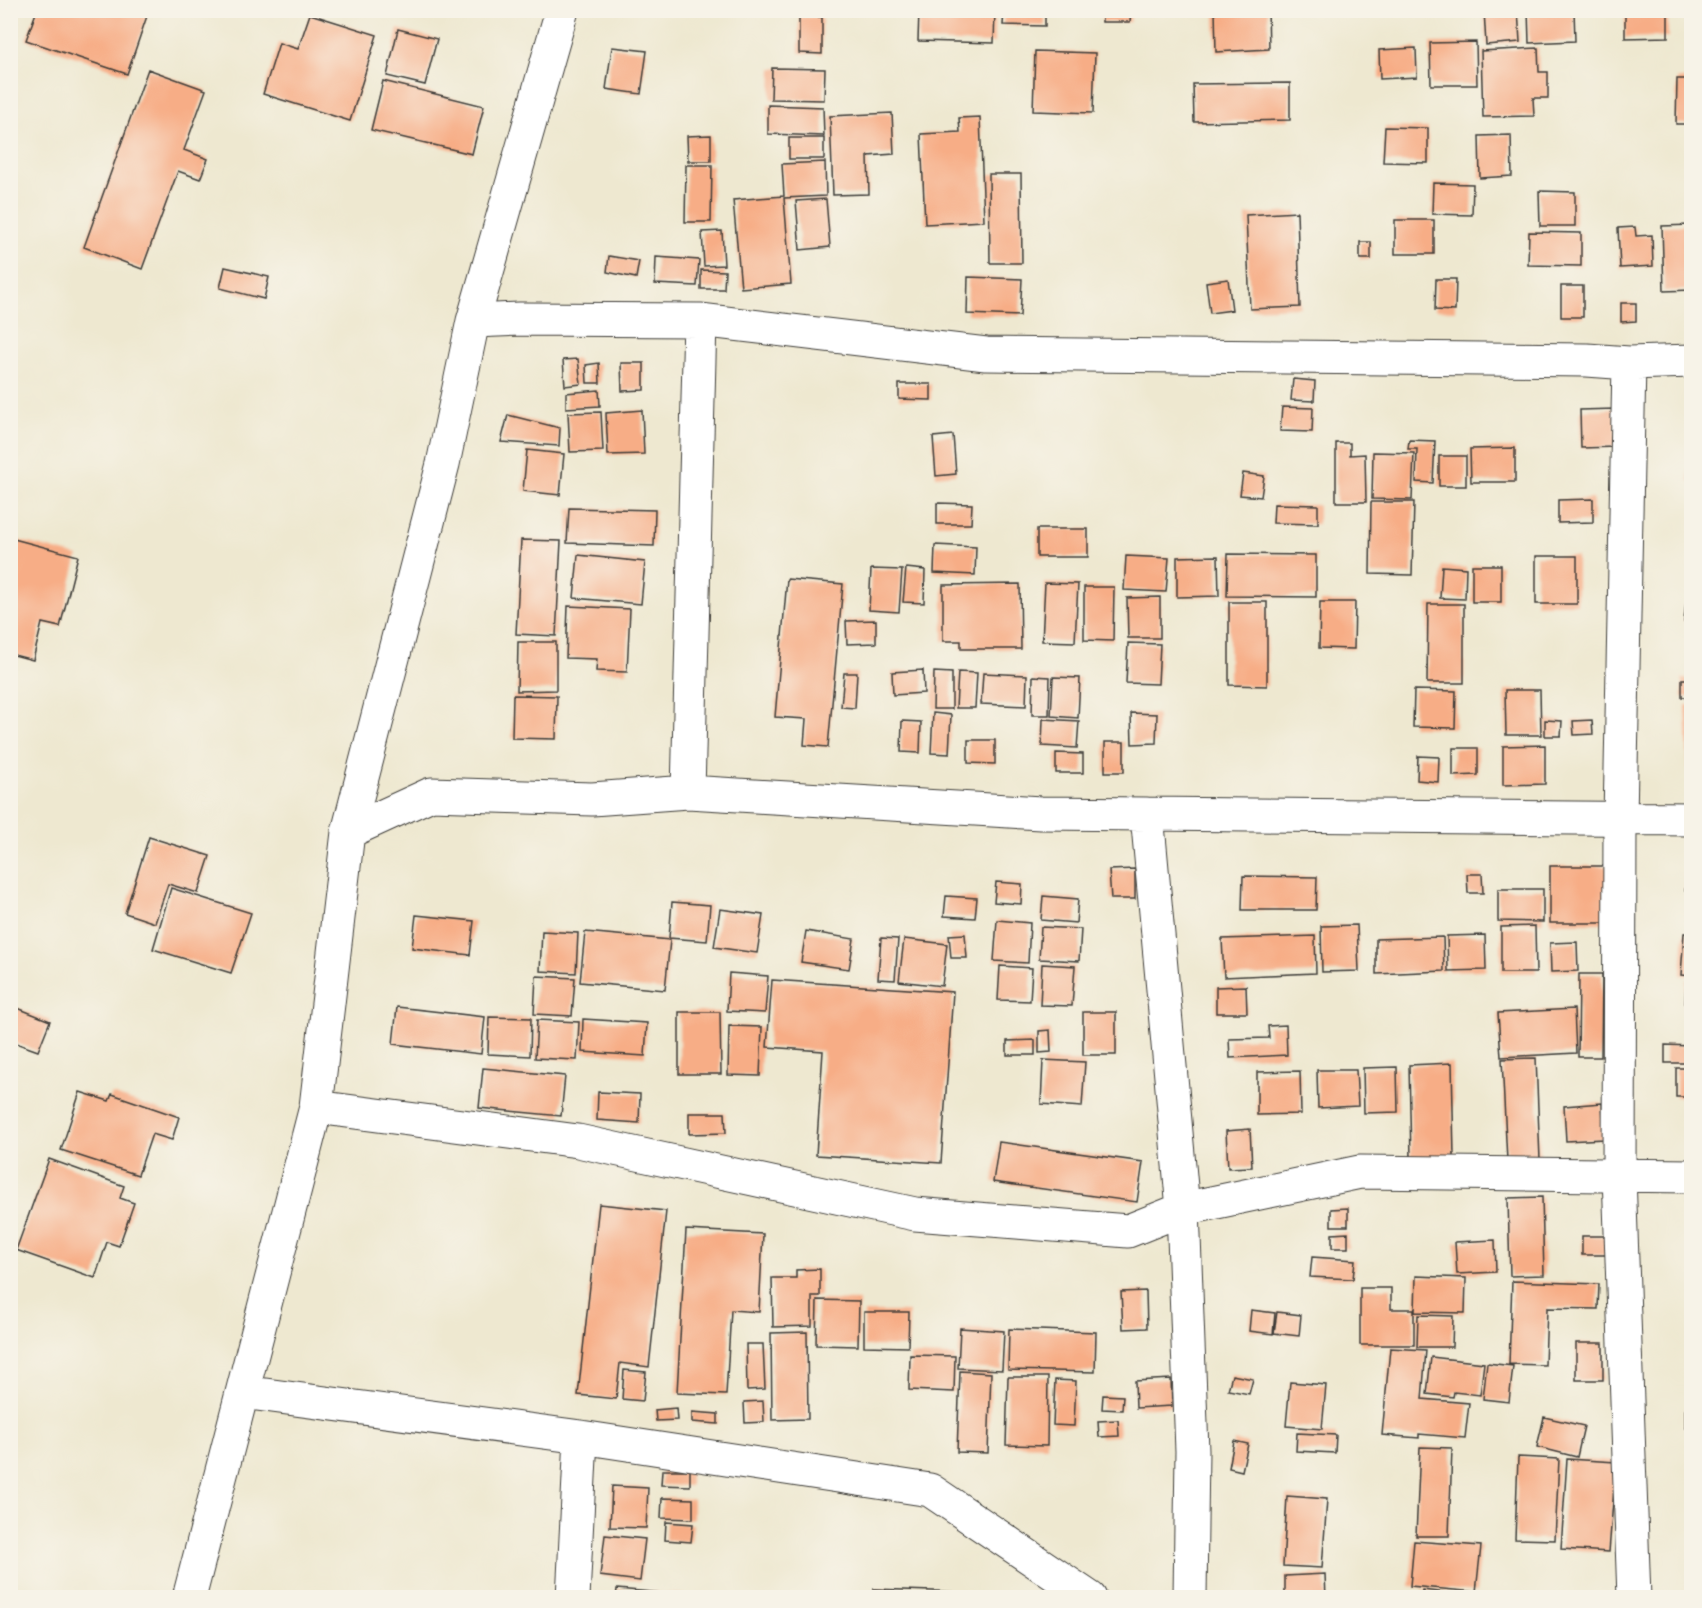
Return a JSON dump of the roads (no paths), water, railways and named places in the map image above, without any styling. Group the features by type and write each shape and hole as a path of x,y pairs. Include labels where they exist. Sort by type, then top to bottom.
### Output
{"street":[{"path":"189,1598 316,1107 348,832 443,464 473,321 562,10"},
{"path":"473,321 700,320 986,354 1587,360 1629,363 1692,361"},
{"path":"688,792 700,320"},
{"path":"1629,363 1620,819 1619,1175 1634,1598"},
{"path":"348,832 431,794 592,799 688,792 1041,813 1692,819"},
{"path":"1147,814 1182,1209 1192,1451 1190,1598"},
{"path":"316,1107 578,1142 915,1214 1128,1231 1182,1209 1360,1172 1692,1176"},
{"path":"243,1392 581,1437 930,1490 1090,1598"},
{"path":"573,1598 581,1437"}]}
